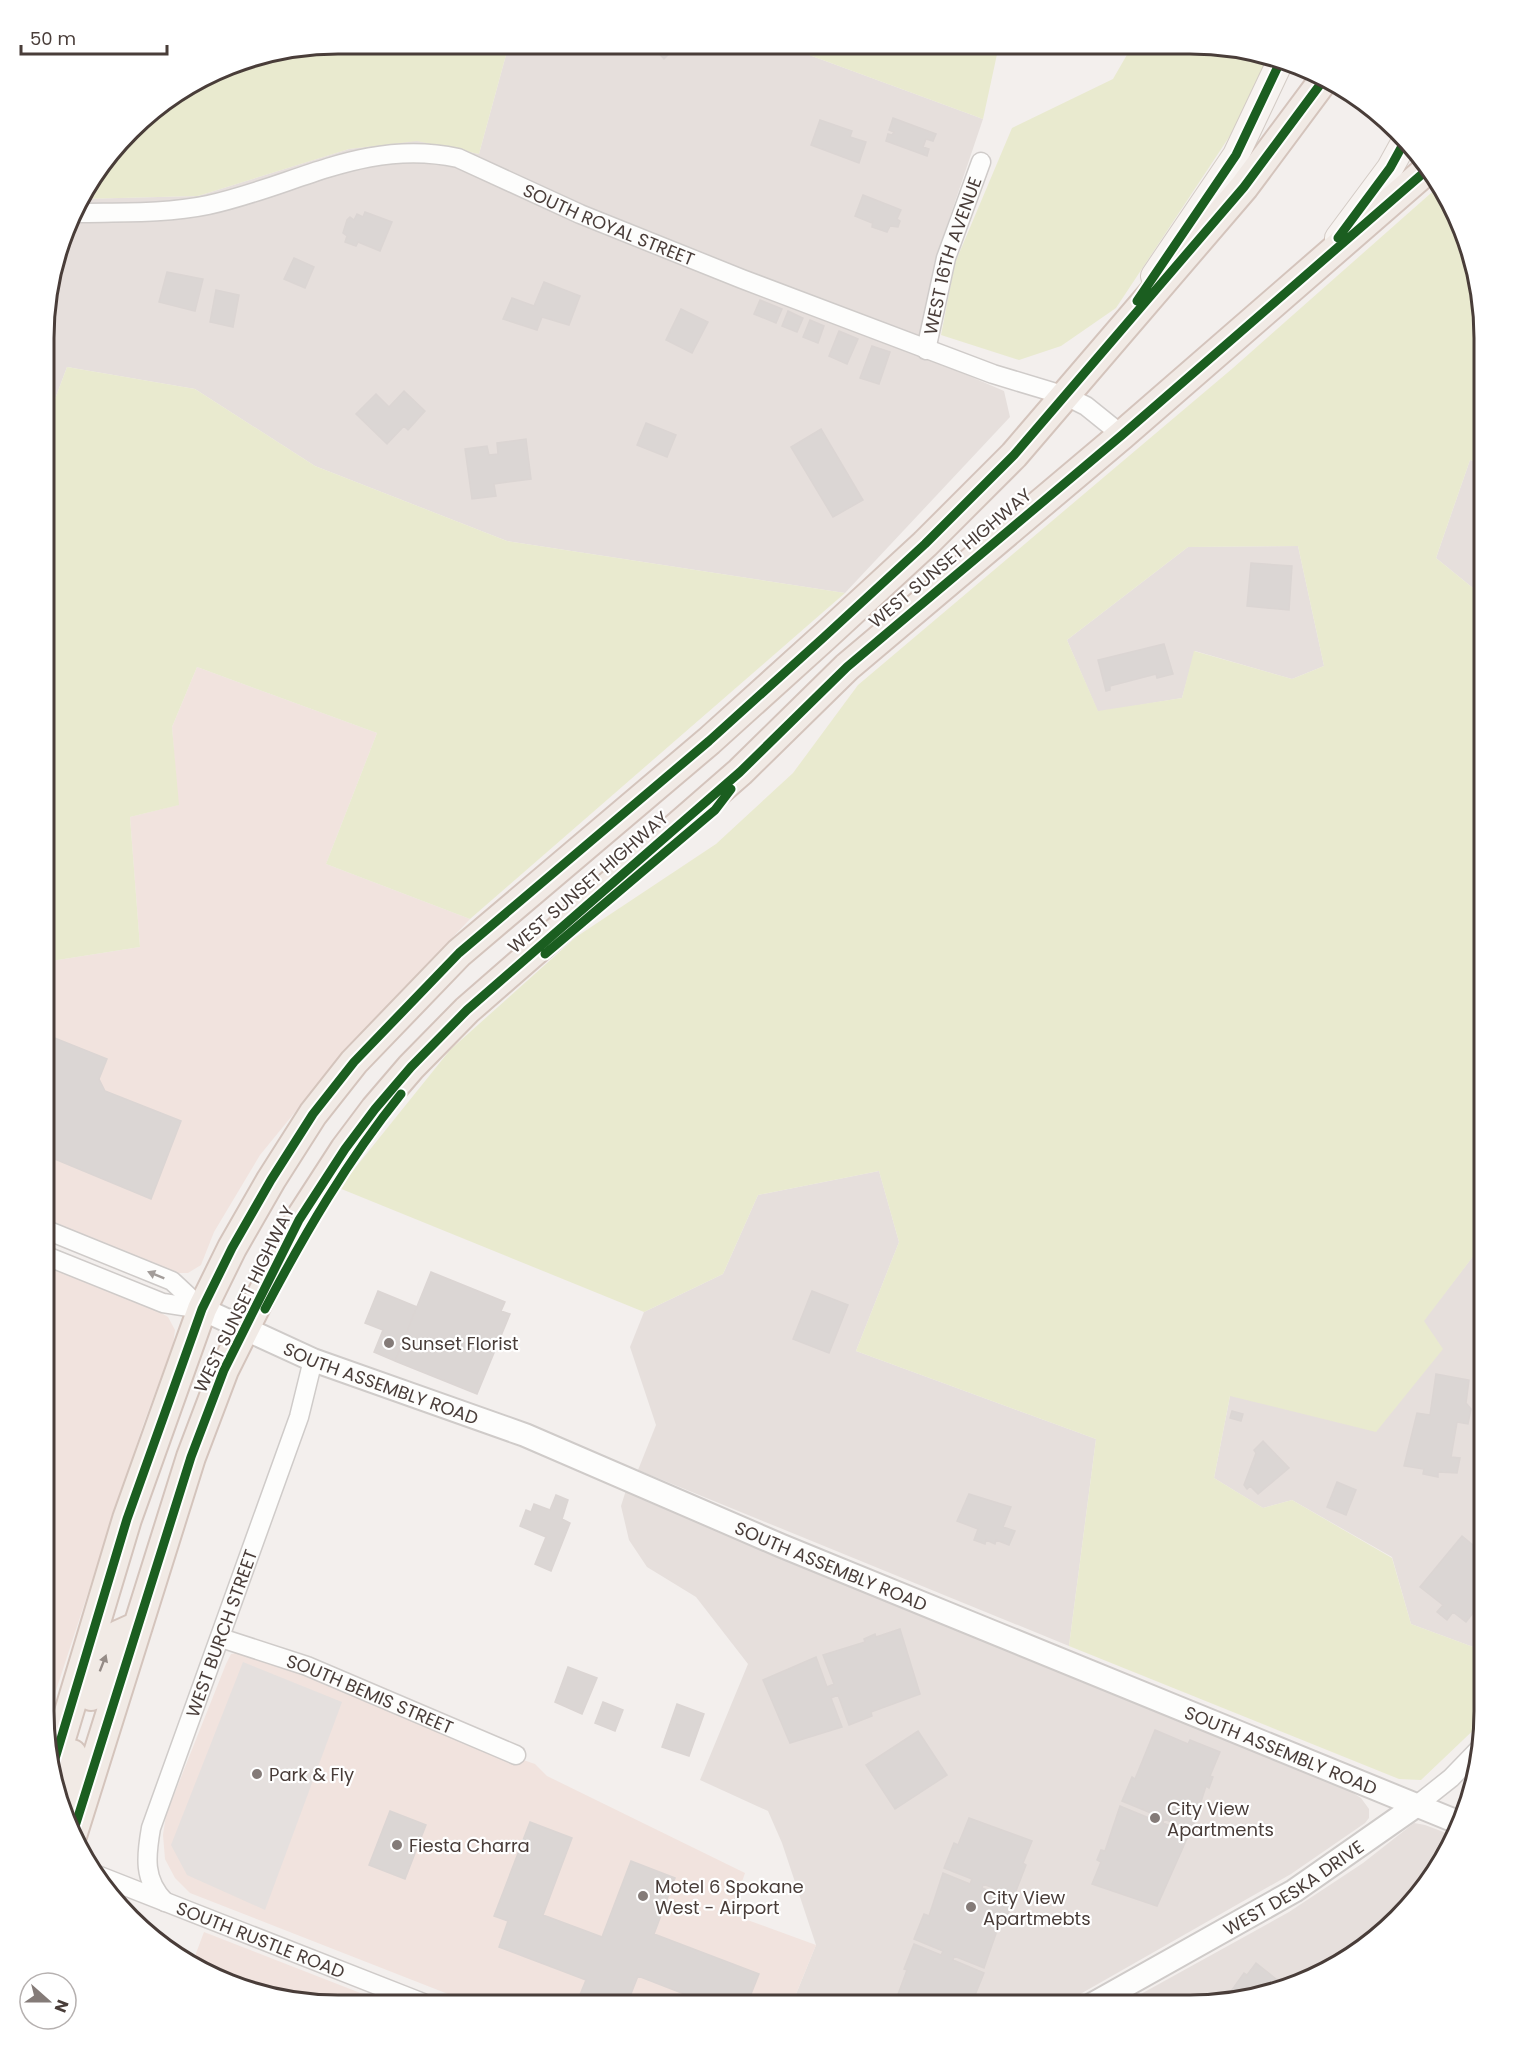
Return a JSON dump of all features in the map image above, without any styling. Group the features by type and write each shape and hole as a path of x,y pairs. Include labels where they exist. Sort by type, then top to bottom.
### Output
{"main road":[{"path":"1093,365 1236,155 1277,68"},
{"name":"WEST SUNSET HIGHWAY","path":"57,1753 127,1519 202,1310 249,1218 313,1114 354,1062 459,953 714,737 925,544 1014,455 1244,187 1320,85"},
{"path":"1322,260 1390,168 1401,148"},
{"name":"WEST SUNSET HIGHWAY","path":"77,1821 138,1626 224,1370 286,1244 324,1179 375,1109 438,1039 493,986 740,772 847,667 1122,435 1422,174"},
{"path":"63,1782 109,1648 118,1635 138,1626"}],"street":[{"name":"SOUTH ROYAL STREET","path":"83,213 186,209 246,195 374,154 439,154 458,158 631,235 993,375 1066,396 1086,406 1122,435"},
{"name":"WEST 16TH AVENUE","path":"926,350 946,258 981,162"},
{"name":"SOUTH ASSEMBLY ROAD","path":"54,1233 172,1281 202,1310"},
{"name":"SOUTH ASSEMBLY ROAD","path":"54,1259 163,1303 202,1310 313,1360 525,1435 782,1546 1452,1820"},
{"name":"WEST BURCH STREET","path":"165,1902 155,1892 145,1859 151,1828 162,1792 221,1638 299,1417 313,1360"},
{"name":"SOUTH BEMIS STREET","path":"221,1638 307,1666 516,1755"},
{"name":"WEST DESKA DRIVE","path":"1109,1995 1294,1891 1417,1805 1451,1778 1470,1758"},
{"name":"SOUTH RUSTLE ROAD","path":"111,1881 403,1995"}],"shaded area":[{"path":"506,54 806,54 983,119 937,255 918,354 1004,391 1010,417 845,593 507,541 315,466 195,389 67,367 54,402 54,338 59,283 69,247 90,199 198,196 349,149 417,140 479,154"},
{"path":"1470,460 1474,461 1474,589 1436,558"},
{"path":"1298,546 1324,666 1292,679 1195,651 1182,698 1098,712 1067,640 1188,547"},
{"path":"197,667 377,733 326,864 470,919 345,1051 260,1155 214,1232 201,1265 188,1273 175,1273 54,1224 54,961 140,947 130,817 178,805 172,727"},
{"path":"879,1171 899,1242 856,1351 1096,1439 1069,1646 638,1470 656,1425 630,1347 644,1312 723,1274 758,1195"},
{"path":"1474,1255 1474,1647 1411,1624 1392,1557 1292,1500 1263,1508 1214,1478 1230,1396 1423,1321"},
{"path":"54,1267 155,1309 168,1317 175,1330 173,1345 143,1425 54,1697"},
{"path":"627,1487 1329,1778 1361,1798 1369,1809 1369,1818 1291,1874 1079,1995 796,1995 816,1945 782,1843 768,1811 700,1780 748,1664 696,1597 647,1567 629,1540 621,1506"},
{"path":"241,1652 302,1670 456,1737 535,1764 547,1776 745,1873 731,1914 816,1945 796,1995 451,1995 190,1893 175,1878 165,1859 163,1835 166,1815 231,1654"},
{"name":"Park & Fly","path":"243,1662 342,1702 265,1910 187,1875 171,1845"},
{"path":"1414,1823 1447,1833 1426,1869 1391,1912 1348,1947 1316,1966 1281,1980 1227,1993 1139,1995 1289,1912 1363,1863"},
{"path":"204,1932 365,1995 301,1993 283,1990 247,1980 195,1956"}],"green space":[{"path":"506,54 479,154 417,141 349,149 198,196 90,199 124,151 151,124 196,92 247,69 301,56"},
{"path":"806,54 997,54 983,119"},
{"path":"1127,54 1227,56 1265,64 1243,116 1116,308 1061,346 1019,360 941,335 955,263 1012,128 1113,79"},
{"path":"1433,191 1445,212 1464,264 1472,301 1474,338 1474,461 1470,460 1436,558 1474,589 1474,1255 1424,1321 1443,1349 1376,1432 1230,1396 1214,1478 1263,1508 1292,1500 1392,1558 1411,1624 1474,1647 1473,1731 1421,1780 1399,1779 1069,1646 1096,1439 856,1351 899,1242 879,1171 758,1195 723,1274 644,1312 339,1188 450,1050 576,937 716,844 793,773 858,685 1233,368","holes":["1298,546 1324,666 1292,679 1194,651 1182,698 1098,711 1067,640 1188,547"]},
{"path":"67,367 195,389 315,466 507,541 845,593 470,919 326,864 377,733 197,667 172,727 179,805 130,817 140,947 54,961 54,402"}],"building":[{"path":"659,54 669,54 664,59"},
{"path":"893,118 936,134 933,141 926,139 923,147 929,149 927,156 886,141 888,134 892,135 894,132 889,130"},
{"path":"820,120 852,131 850,137 866,142 859,163 811,145"},
{"path":"863,195 901,210 897,219 900,221 898,227 890,226 887,232 872,227 873,220 872,223 855,216"},
{"path":"365,212 392,222 380,251 358,242 356,246 345,242 347,236 343,233 347,220 350,217 354,220 357,214 363,217"},
{"path":"294,258 314,267 305,288 284,279"},
{"path":"167,272 203,279 195,311 159,302"},
{"path":"544,282 580,296 569,325 542,317 537,330 503,319 512,298 534,306"},
{"path":"216,290 239,295 233,327 210,322"},
{"path":"760,300 782,309 776,323 754,314"},
{"path":"681,309 708,322 692,353 666,340"},
{"path":"788,311 803,318 797,332 782,326"},
{"path":"810,320 824,326 818,343 803,337"},
{"path":"839,331 858,339 847,364 829,356"},
{"path":"872,346 890,352 879,384 860,378"},
{"path":"404,391 425,411 408,430 404,426 387,444 356,414 376,394 389,407"},
{"path":"646,423 676,435 667,457 637,445"},
{"path":"821,429 863,500 833,517 791,447"},
{"path":"526,439 531,479 494,484 496,496 472,499 465,449 487,446 489,455 498,454 497,443"},
{"path":"1251,563 1292,566 1289,610 1247,606"},
{"path":"1164,644 1173,674 1157,678 1156,674 1110,686 1110,690 1106,691 1098,660"},
{"path":"54,1038 107,1059 99,1079 105,1091 181,1121 151,1199 54,1159"},
{"path":"431,1272 505,1302 501,1311 510,1314 477,1394 395,1361"},
{"path":"378,1291 417,1307 395,1361 374,1352 383,1330 365,1323"},
{"path":"812,1291 848,1305 829,1353 793,1339"},
{"path":"1436,1374 1469,1380 1466,1403 1471,1409 1468,1424 1457,1422 1451,1457 1460,1458 1457,1473 1438,1472 1438,1477 1423,1474 1424,1469 1404,1466 1417,1413 1430,1415"},
{"path":"1232,1411 1243,1414 1241,1421 1230,1418"},
{"path":"1263,1441 1289,1468 1258,1494 1250,1486 1247,1489 1244,1485 1256,1453 1254,1450"},
{"path":"1337,1482 1356,1490 1346,1515 1327,1507"},
{"path":"969,1494 1011,1507 1003,1527 1015,1531 1009,1545 996,1540 995,1544 986,1540 985,1544 974,1540 978,1529 957,1521"},
{"path":"556,1495 568,1500 562,1519 570,1523 551,1571 535,1564 546,1537 520,1526 526,1510 531,1512 534,1504 550,1510"},
{"path":"1462,1536 1474,1546 1474,1612 1466,1622 1453,1612 1447,1620 1437,1612 1443,1605 1420,1587"},
{"path":"900,1629 920,1694 871,1712 872,1716 849,1725 838,1695 831,1698 842,1727 790,1743 763,1680 816,1657 827,1687 834,1684 823,1655 865,1642 864,1639 875,1634 876,1637"},
{"path":"568,1667 597,1678 582,1714 555,1702"},
{"path":"603,1702 623,1710 615,1731 595,1723"},
{"path":"677,1704 704,1714 689,1756 662,1747"},
{"name":"City View Apartments","path":"1155,1730 1188,1744 1190,1740 1220,1752 1210,1776 1213,1777 1209,1788 1206,1786 1192,1830 1164,1819 1163,1823 1189,1834 1157,1906 1092,1884 1101,1862 1097,1860 1101,1850 1105,1851 1120,1806 1149,1818 1151,1813 1122,1801 1132,1777 1135,1779"},
{"path":"918,1731 947,1775 895,1809 866,1765"},
{"name":"Fiesta Charra","path":"390,1811 426,1825 405,1879 369,1865"},
{"name":"City View Apartmebts","path":"969,1818 1032,1841 1014,1896 983,1884 982,1888 1013,1901 1003,1926 999,1925 984,1968 954,1956 953,1960 984,1973 975,1995 898,1995 907,1970 904,1969 914,1944 941,1955 943,1951 914,1939 924,1914 929,1916 943,1873 970,1884 972,1879 944,1868 954,1843 958,1845"},
{"name":"Motel 6 Spokane West - Airport","path":"530,1822 572,1838 543,1915 602,1937 631,1861 675,1878 654,1934 759,1974 751,1995 687,1995 638,1976 631,1995 580,1995 586,1980 499,1947 508,1921 494,1916"},
{"path":"1256,1963 1278,1981 1230,1992 1244,1973 1247,1975"}],"cycle path":[{"path":"1137,301 1236,155 1277,68"},
{"path":"57,1753 127,1519 202,1309 232,1248 271,1180 313,1114 354,1062 459,953 709,741 925,544 1014,455 1244,187 1320,85"},
{"path":"1338,238 1390,168 1401,148"},
{"path":"77,1821 191,1457 224,1370 299,1220 345,1149 375,1109 411,1067 467,1010 740,772 847,667 1122,435 1422,174"},
{"path":"545,954 715,810 731,789"},
{"path":"265,1309 328,1198 381,1119 401,1094"}],"place":[{"name":"Sunset Florist","path":"389,1343"},
{"name":"Park & Fly","path":"257,1774"},
{"name":"City View Apartments","path":"1155,1818"},
{"name":"Fiesta Charra","path":"397,1845"},
{"name":"Motel 6 Spokane West - Airport","path":"643,1896"},
{"name":"City View Apartmebts","path":"971,1907"}]}
